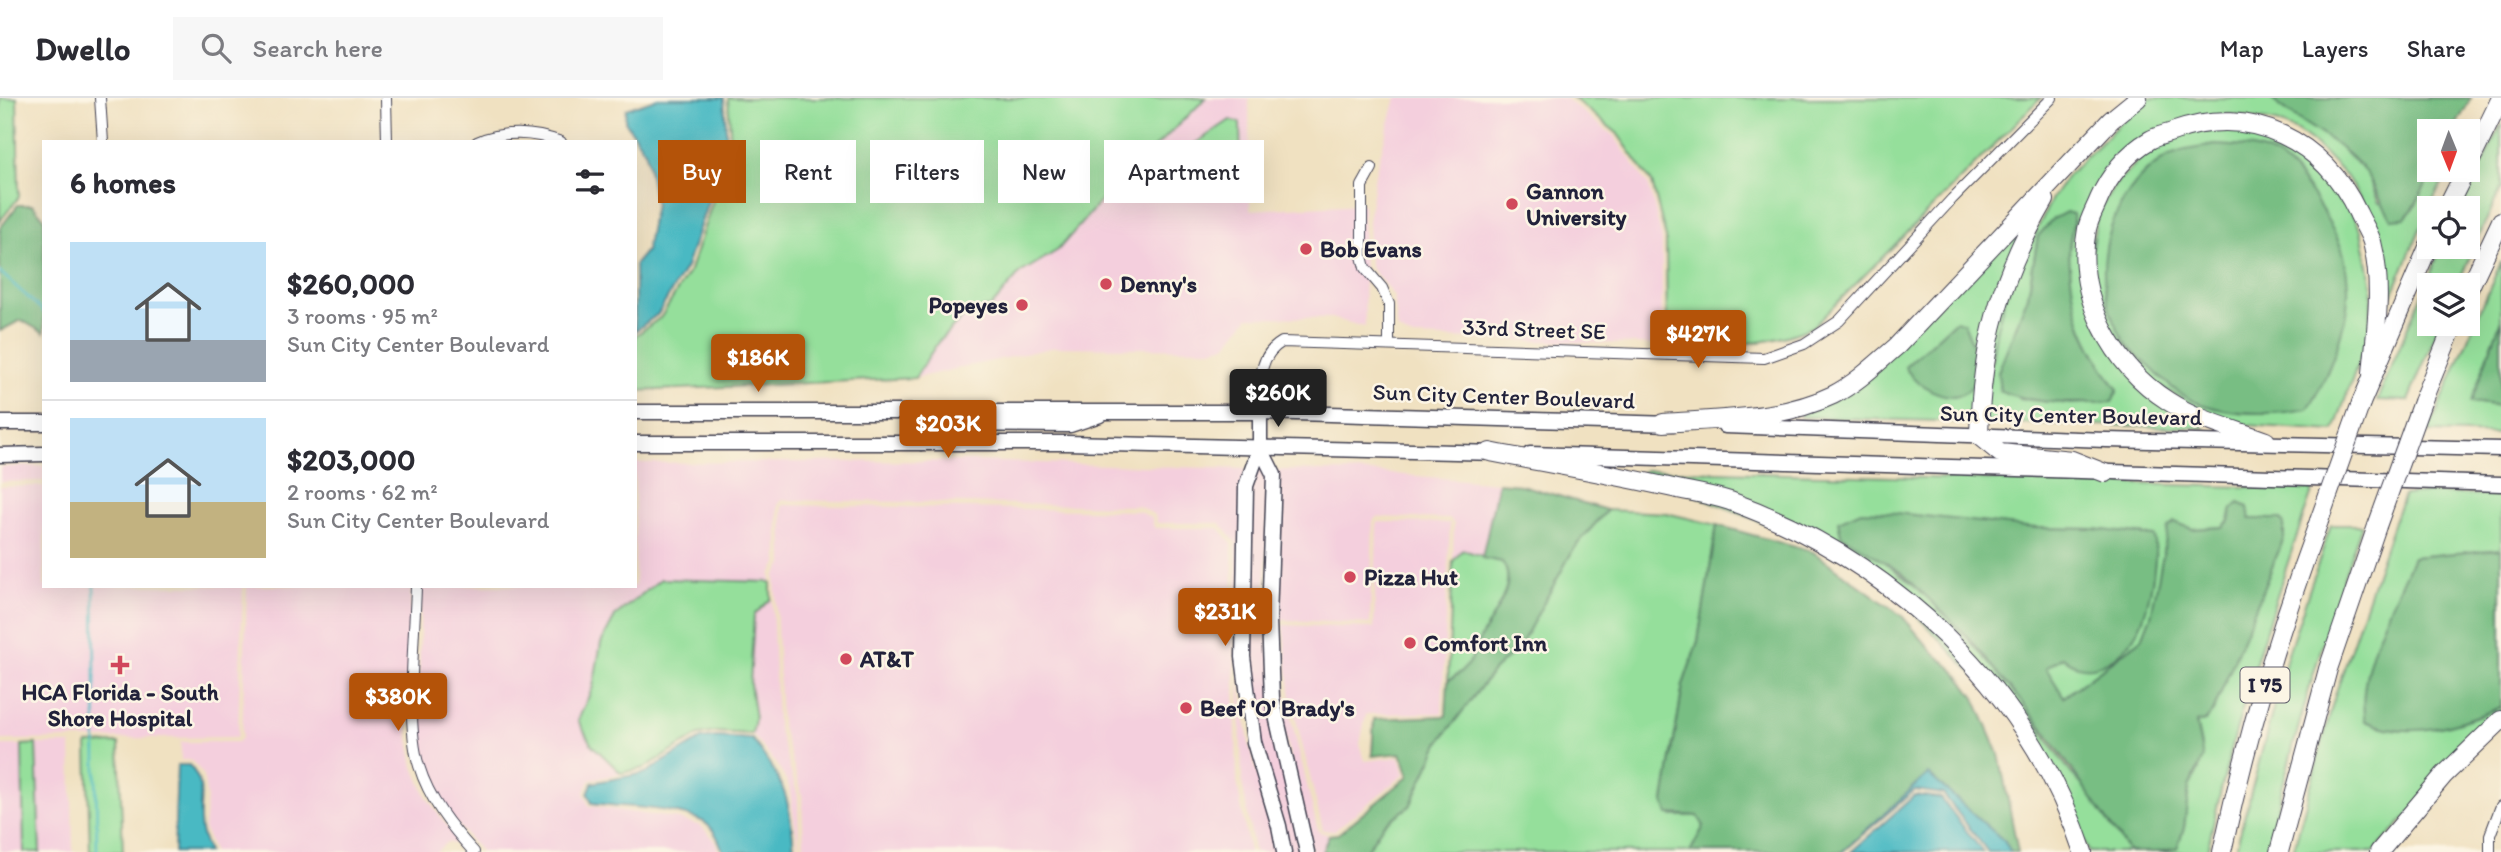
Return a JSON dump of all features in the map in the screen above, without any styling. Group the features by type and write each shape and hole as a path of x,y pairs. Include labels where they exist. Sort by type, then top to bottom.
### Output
{"highway":[{"path":"1663,424 1779,413 1833,395 1866,374 1897,345 2111,120 2138,98"},
{"path":"2480,141 2501,98"},
{"path":"2266,441 2168,401 2129,368 2103,332 2087,286 2087,228 2117,167 2150,140 2191,125 2240,120 2285,135 2316,156 2346,188 2371,240 2379,295 2372,373"},
{"path":"2061,173 2026,232 2004,282 1983,364 1979,436 2000,453 2072,460 2105,473"},
{"path":"2475,273 2501,221"},
{"path":"2478,273 2501,241"},
{"name":"I 75","path":"2222,852 2237,783 2284,617 2372,373 2423,259"},
{"name":"I 75","path":"2278,852 2328,669 2422,402 2449,336"},
{"path":"1490,452 1728,501 1806,535 1866,568 1923,614 2007,704 2068,807 2083,852"},
{"path":"2379,852 2444,775 2501,720"}],"main road":[{"path":"921,443 940,424 1070,425 1111,411"},
{"name":"Sun City Center Boulevard","path":"637,412 1260,411 1979,436 2266,441 2501,449"},
{"path":"1260,411 1260,447 1246,486 1243,657 1254,742 1284,852"},
{"path":"0,424 42,423"},
{"path":"637,443 921,443 1490,452 2501,484"},
{"path":"1260,447 1274,475 1269,619 1272,698 1307,852"},
{"path":"0,455 42,454"}],"street":[{"path":"100,98 103,140"},
{"path":"386,98 387,140"},
{"name":"33rd Street SE","path":"1260,411 1262,361 1270,349 1282,342 1389,343 1764,358 1804,344 1839,321 1952,199 2052,98"},
{"path":"481,140 493,134 507,134 533,135 553,140"},
{"path":"1372,168 1363,186 1362,256 1365,268 1382,288 1389,304 1389,343"},
{"path":"416,588 413,732 418,765 446,820 474,852"},
{"path":"2490,852 2490,835 2501,806"}],"shaded area":[{"path":"1206,98 1249,98 1249,140 1163,140"},
{"name":"Gannon University","path":"1396,98 1565,98 1614,136 1649,186 1662,238 1662,345 1411,337 1398,330 1394,296 1370,267 1368,222 1375,174"},
{"path":"1104,197 1104,203 1250,203 1250,210 1363,204 1365,327 1331,318 1249,317 1226,345 1211,349 1055,347 915,378 938,342 969,312 991,307 1020,273 1058,250"},
{"path":"971,461 1245,469 1238,634 1236,543 1220,523 1157,523 1155,515 1138,506 781,500 778,505 778,562 771,574 771,582 660,579 601,643 593,687 578,721 591,744 621,773 590,780 584,793 589,806 679,819 701,826 714,839 719,852 481,852 450,816 423,763 418,732 421,588 637,588 637,463"},
{"path":"42,466 42,481 0,482 0,467"},
{"path":"1256,469 1265,469 1269,476 1264,619 1302,852 1289,852 1259,741 1248,657 1251,487"},
{"path":"1277,470 1370,472 1498,483 1482,558 1463,550 1453,561 1454,524 1450,519 1376,517 1373,522 1370,624 1283,620 1279,624 1278,645 1287,700 1318,831 1329,835 1322,852 1312,852 1277,698"},
{"name":"HCA Florida - South Shore Hospital","path":"42,486 42,588 243,588 238,737 0,740 0,487"},
{"path":"782,505 1138,511 1152,518 1154,528 1219,528 1232,543 1237,782 1249,852 804,852 802,795 781,724 775,576 783,564"},
{"path":"1377,522 1450,523 1442,713 1366,714 1360,744 1365,761 1399,757 1405,774 1335,830 1323,830 1291,699 1283,625 1374,628"},
{"path":"247,588 411,588 408,733 414,767 427,798 461,845 447,842 436,852 213,852 204,828 207,798 203,774 191,760 181,760 181,742 238,742 242,738"},
{"path":"772,598 777,724 798,796 799,852 789,786 778,766 752,734 755,719 750,684 754,615"},
{"path":"1239,677 1249,744 1279,852 1254,852 1242,781"},
{"path":"37,744 71,744 73,852 40,852"},
{"path":"0,745 22,745 24,852 0,852"}],"green space":[{"path":"0,98 17,98 19,197 0,221"},
{"path":"728,98 1206,98 1163,140 1104,140 1104,197 1058,250 1020,273 991,307 968,312 938,342 915,378 637,391 637,335 661,317 690,270 712,203 746,203 746,140 731,140"},
{"path":"1573,98 2041,98 1814,326 1776,339 1724,344 1667,342 1666,238 1652,183 1617,133"},
{"path":"2145,98 2270,98 2326,135 2366,172 2379,203 2414,208 2417,202 2417,236 2387,307 2384,307 2370,220 2347,177 2317,146 2297,131 2276,122 2228,114 2158,130 2089,209 2099,329 2205,428 1982,422 2000,308 2052,198 2068,175","holes":["2074,222 2069,267 2076,311 2094,351 2118,390 2112,402 2071,404 2020,399 1998,372 2028,296 2038,236"]},
{"path":"2270,98 2471,98 2460,119 2417,119 2417,182 2427,182 2420,196 2417,196 2414,208 2405,218 2392,219 2369,177 2355,160"},
{"path":"1230,120 1240,123 1240,140 1200,140"},
{"path":"2501,124 2501,188 2480,234 2480,196 2467,196 2473,182 2480,182 2480,168"},
{"path":"2250,129 2296,147 2333,182 2361,230 2372,286 2370,329 2334,431 2246,425 2216,420 2146,377 2111,334 2089,268 2097,214 2115,185 2147,152 2174,137 2199,130","holes":["2276,156 2295,174 2320,208 2333,355 2308,408 2192,400 2161,377 2127,345 2109,306 2120,206 2148,170"]},
{"path":"2215,145 2259,150 2283,161 2314,197 2342,249 2348,287 2345,316 2330,367 2308,409 2235,412 2193,401 2173,388 2134,353 2114,322 2106,295 2104,267 2108,240 2117,213 2131,189 2150,169 2178,152"},
{"path":"2427,182 2443,182 2435,196 2420,196"},
{"path":"18,205 33,205 42,216 42,332 21,320 0,331 0,228"},
{"path":"2066,212 2073,214 2069,252 2077,309 2096,357 2118,390 2112,402 2042,401 2000,391 1998,372 2028,296 2038,236 2053,219"},
{"path":"2027,215 1972,422 1800,417 1800,413 1818,407"},
{"path":"2437,259 2469,259 2462,273 2431,273"},
{"path":"2501,262 2501,320 2471,402 2501,406 2501,434 2428,432 2469,336 2480,336 2480,311"},
{"path":"2417,306 2417,336 2435,336 2408,401 2377,400"},
{"path":"1956,320 1964,323 1974,350 1977,371 1970,388 1962,394 1952,396 1930,390 1905,367"},
{"path":"2501,320 2501,406 2471,402"},
{"path":"1646,470 2313,489 2254,669 2207,852 2157,852 2177,848 2184,828 2189,787 2199,770 2201,745 2196,722 2213,712 2221,693 2281,519 2250,519 2232,509 2229,521 2223,527 2192,529 2174,522 2151,616 2142,639 2064,697 2045,668 2063,657 2154,536 2094,529 2036,528 1874,554 1932,599 2013,689 2071,773 2095,799 2129,852 2089,852 2033,736 1869,566 1641,473"},
{"path":"1498,483 1521,485 1607,510 1574,548 1520,646 1493,671 1440,741 1410,806 1383,825 1365,852 1322,852 1329,835 1338,834 1409,776 1401,753 1372,756 1374,719 1446,716 1448,680 1468,665 1500,603 1508,582 1507,571 1502,562 1482,558"},
{"path":"2404,495 2501,495 2501,549 2413,557 2367,672 2365,720 2381,726 2416,728 2451,723 2501,707 2501,715 2374,852 2293,852 2335,695 2394,521"},
{"path":"2239,503 2248,507 2250,519 2281,519 2284,538 2213,712 2205,721 2196,723 2203,758 2189,787 2184,828 2177,848 2157,852 2129,852 2045,731 1970,639 1902,573 1841,535 1838,521 1861,511 1887,512 2036,528 2094,529 2154,536 2155,556 2150,594 2134,637 2117,655 2096,666 2074,664 2063,657 2046,668 2064,697 2142,639 2151,616 2168,528 2175,522 2192,529 2223,527 2229,521 2232,509"},
{"path":"1607,510 1666,513 1717,525 1698,641 1683,685 1664,802 1672,816 1698,816 1704,826 1690,852 1365,852 1383,825 1410,806 1440,741 1493,671 1520,646 1574,548"},
{"path":"1717,525 1813,552 1902,616 1933,652 1954,670 1975,698 1999,754 2018,852 2011,852 2004,841 1928,774 1842,852 1690,852 1704,826 1698,816 1668,814 1664,802 1683,685 1698,641"},
{"path":"2331,525 2362,525 2310,687 2266,852 2235,852 2287,657"},
{"path":"2501,549 2501,707 2451,725 2417,730 2399,730 2365,721 2365,680 2371,659 2386,616 2413,557"},
{"path":"1463,550 1502,562 1506,570 1506,589 1472,658 1462,671 1448,680 1453,561"},
{"path":"661,579 771,582 771,599 754,615 750,684 755,719 752,734 716,732 699,735 644,768 621,773 591,744 578,720 593,687 601,643 616,615"},
{"path":"119,743 123,852 90,852 87,744"},
{"path":"36,744 40,852 24,852 22,745"}],"water":[{"path":"658,98 724,98 727,140 658,140 658,203 708,203 686,267 658,314 637,330 637,262 646,251 655,204 646,153 625,121 626,109"},
{"path":"701,739 752,739 772,767 788,804 794,852 723,852 713,830 702,821 689,816 662,810 592,803 588,794 592,783 645,773"},
{"path":"177,765 189,765 199,780 201,830 208,852 174,852"},
{"path":"1928,774 2004,841 2011,852 1988,852 1943,794 1915,790 1842,852"},
{"path":"1915,795 1941,798 1983,852 1851,852"}],"waterway":[{"path":"0,272 42,310"},
{"path":"94,588 97,852"}],"place":[{"name":"Gannon University","path":"1512,204"},
{"name":"Bob Evans","path":"1306,249"},
{"name":"Denny's","path":"1106,284"},
{"name":"Popeyes","path":"1022,305"},
{"name":"Pizza Hut","path":"1350,577"},
{"name":"Comfort Inn","path":"1410,643"},
{"name":"AT&T","path":"846,659"},
{"name":"HCA Florida - South Shore Hospital","path":"120,665"},
{"name":"Beef 'O' Brady's","path":"1186,708"}]}
